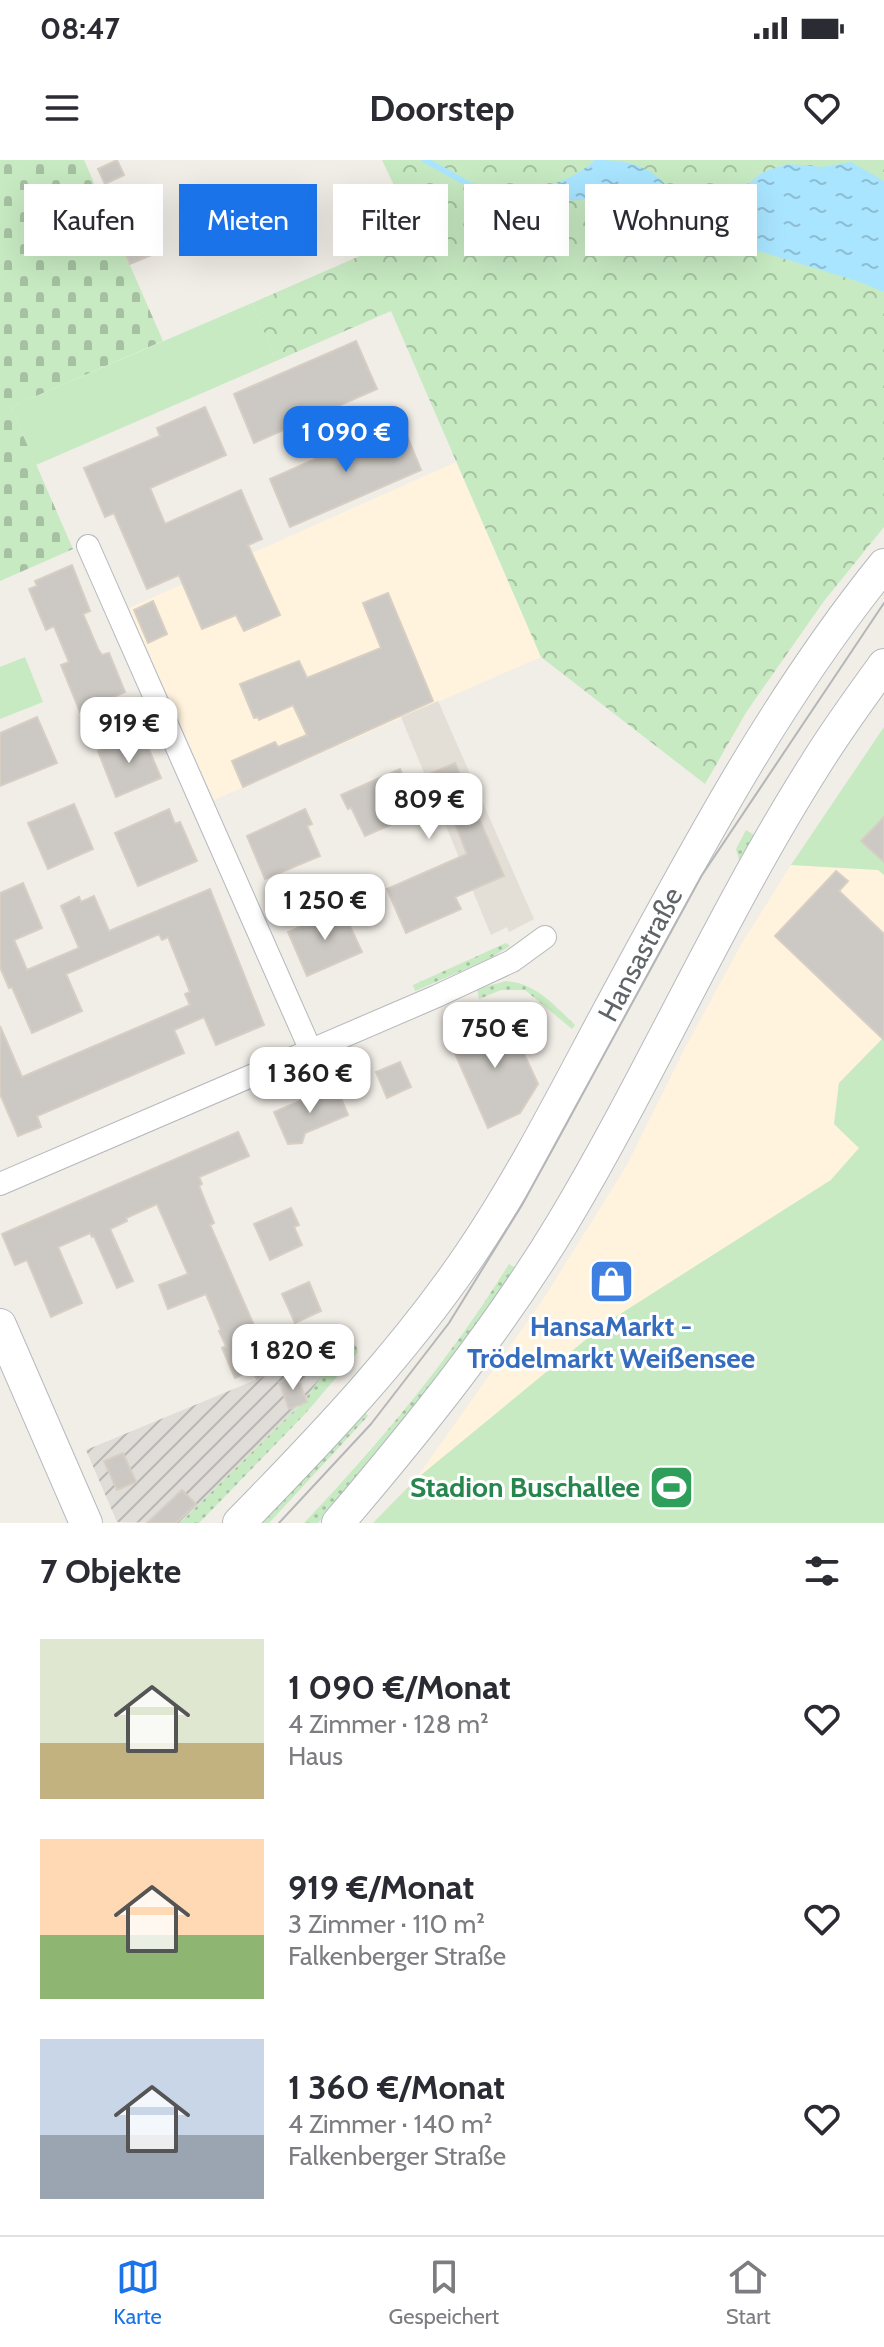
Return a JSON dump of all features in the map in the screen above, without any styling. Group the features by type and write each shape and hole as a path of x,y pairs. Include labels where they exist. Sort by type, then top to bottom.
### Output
{"main road":[{"name":"Hansastraße","path":"239,1523 302,1459 381,1370 471,1253 577,1073 720,805 849,608 884,565"},
{"path":"338,1523 412,1437 461,1373 544,1252 787,812 815,765 884,665"},
{"path":"0,1325 86,1523"}],"street":[{"path":"88,546 311,1051"},
{"path":"0,1184 512,961 545,937"}],"shaded area":[{"path":"456,462 541,657 214,800 129,608"},
{"path":"438,701 534,919 509,932 507,927 491,935 401,717"},
{"path":"791,865 879,870 884,875 884,1037 839,1083 834,1124 859,1148 830,1180 606,1323 415,1480 542,1301 627,1165 742,943"},
{"path":"338,1346 338,1354 306,1398 307,1402 300,1405 180,1523 117,1522 86,1450"}],"green space":[{"path":"0,160 84,160 94,184 24,184 24,256 126,256 163,341 11,407 73,549 0,581"},
{"path":"382,160 884,160 884,527 824,601 747,711 705,784 541,657 391,311 276,361 252,303 360,256 448,256 448,184 393,184"},
{"path":"252,303 276,361 36,465 11,407"},
{"path":"25,657 43,702 0,719 0,667"},
{"path":"884,727 884,875 878,870 791,865"},
{"path":"746,830 759,838 740,863 736,849"},
{"path":"506,943 510,946 487,960 415,991 413,985"},
{"path":"506,981 535,991 575,1025 572,1029 525,990 501,990 479,999 477,989"},
{"path":"884,1037 884,1523 373,1523 415,1480 606,1323 831,1180 859,1148 834,1124 839,1083"},
{"path":"509,1264 519,1270 485,1318 335,1506 318,1523 304,1523 413,1399 463,1333"},
{"path":"349,1342 356,1346 358,1352 305,1414 199,1523 180,1523 300,1405 307,1402 306,1398 338,1354 338,1346"},
{"path":"364,1411 368,1416 269,1523 260,1523"}],"water":[{"path":"595,160 623,162 644,168 664,184 585,184 585,200 569,201 569,184 550,184 577,173"},
{"path":"851,162 884,181 884,292 757,251 757,184 748,184 763,172 788,164 822,167"}],"building":[{"path":"117,160 124,175 105,184 98,169"},
{"path":"126,256 150,256 130,264"},
{"path":"356,341 377,389 254,443 234,394"},
{"path":"205,407 226,455 150,488 165,524 241,490 262,539 248,545 280,615 244,631 236,615 202,629 179,575 147,589 114,513 105,517 84,468 160,436 157,428"},
{"path":"401,421 421,470 290,527 270,479"},
{"path":"72,565 90,611 83,614 102,655 109,653 125,692 80,712 61,665 69,662 54,626 46,630 29,589 37,586 35,581"},
{"path":"388,593 433,701 243,787 232,761 275,742 278,747 307,735 293,705 259,720 258,717 254,718 240,684 299,661 307,678 381,648 363,603"},
{"path":"153,601 167,634 148,643 134,610"},
{"path":"37,717 57,763 0,786 0,733"},
{"path":"142,733 161,778 116,797 98,751"},
{"path":"455,763 504,876 455,897 461,909 406,933 387,889 467,854 446,801 365,836 351,807 348,809 341,795 400,769 406,784"},
{"path":"74,804 93,849 48,869 28,823"},
{"path":"169,809 175,824 180,822 197,861 138,886 115,833"},
{"path":"305,809 312,824 307,826 320,856 265,879 247,836"},
{"path":"884,817 884,862 861,841"},
{"path":"836,871 848,881 839,891 884,934 884,1040 775,936"},
{"path":"23,883 42,928 14,940 27,970 79,948 61,906 79,897 81,902 94,896 109,931 210,889 264,1025 216,1045 204,1017 174,1030 184,1053 37,1116 41,1127 18,1136 0,1094 0,1026 22,1077 190,1005 185,994 190,992 168,937 162,940 159,934 66,974 82,1011 32,1033 0,967 0,893"},
{"path":"342,909 362,952 307,976 288,932"},
{"path":"506,1015 538,1084 520,1113 488,1128 449,1040"},
{"path":"400,1062 411,1087 387,1098 376,1072"},
{"path":"336,1086 348,1115 305,1133 302,1143 288,1144 274,1112"},
{"path":"238,1132 249,1156 199,1177 202,1184 199,1186 214,1223 210,1225 274,1371 257,1379 252,1370 235,1378 222,1348 226,1346 206,1294 168,1309 159,1285 188,1274 157,1204 110,1229 133,1281 117,1288 90,1233 58,1247 82,1303 51,1317 27,1260 15,1265 2,1234"},
{"path":"291,1208 299,1225 294,1227 302,1245 270,1260 254,1224"},
{"path":"309,1282 321,1311 295,1323 282,1294"},
{"path":"297,1376 307,1402 289,1409 279,1382"},
{"path":"123,1453 136,1482 117,1490 104,1461"},
{"path":"182,1490 196,1504 176,1523 147,1523"}],"waterway":[{"path":"425,160 468,184"}],"tram line":[{"path":"279,1523 371,1424 449,1323 522,1205 702,875 884,603"}],"place":[{"name":"HansaMarkt - Trödelmarkt Weißensee","path":"611,1282"},
{"name":"Stadion Buschallee","path":"671,1487"}]}
